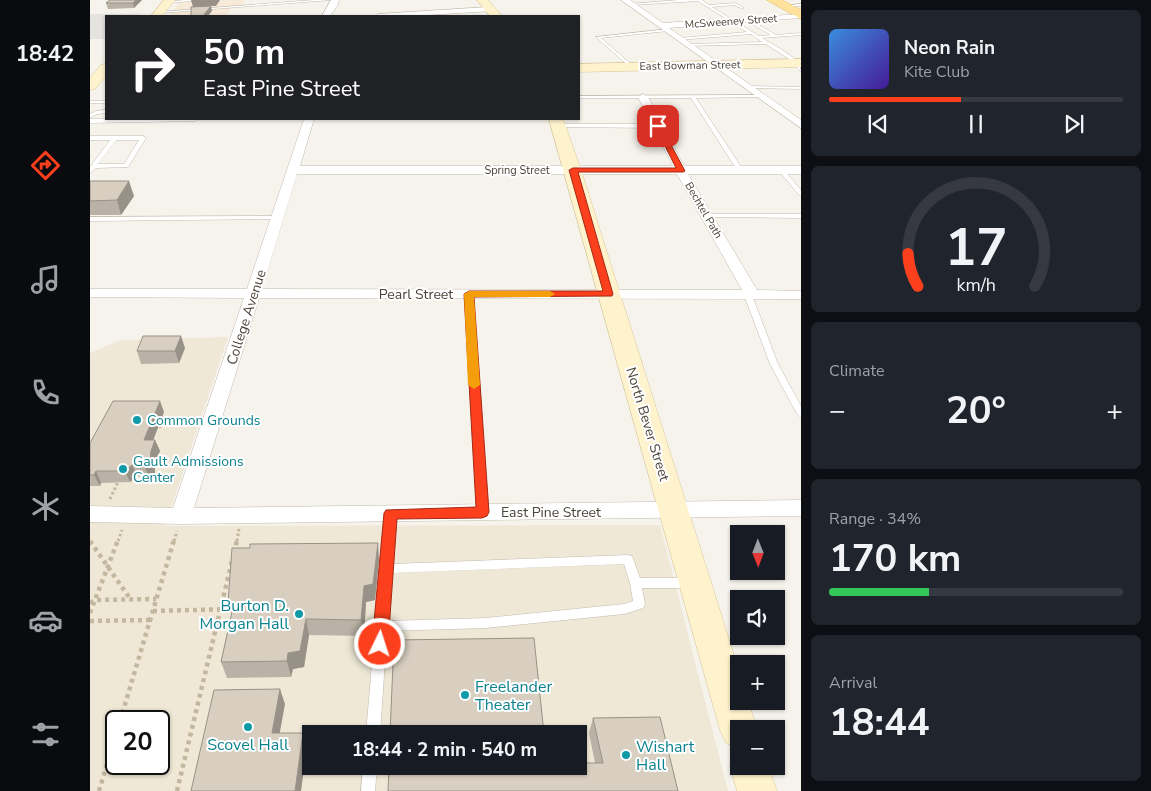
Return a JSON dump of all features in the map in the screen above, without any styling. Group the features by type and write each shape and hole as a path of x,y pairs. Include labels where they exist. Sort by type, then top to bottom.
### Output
{"main road":[{"path":"482,0 493,12"},
{"path":"775,5 801,16"},
{"name":"East Bowman Street","path":"580,68 800,65"},
{"name":"North Bever Street","path":"557,123 573,170 608,294 736,720"},
{"path":"753,775 757,791"}],"street":[{"path":"327,15 334,5 335,0"},
{"path":"628,2 801,125"},
{"path":"695,11 712,8 752,7"},
{"path":"407,15 493,12"},
{"path":"646,15 656,14"},
{"name":"McSweeney Street","path":"664,28 801,16"},
{"name":"Bechtel Path","path":"643,97 681,171 750,295"},
{"name":"College Avenue","path":"181,516 309,120"},
{"name":"Spring Street","path":"293,170 801,170"},
{"name":"Pearl Street","path":"90,294 801,295"},
{"name":"East Pine Street","path":"90,514 181,516 801,508"}],"lane":[{"path":"162,9 203,0"},
{"path":"162,9 228,5 235,2 235,0"},
{"path":"162,9 216,8 330,0"},
{"path":"628,2 698,0 767,42 800,65"},
{"path":"723,0 729,0"},
{"path":"775,5 801,5"},
{"path":"216,8 216,15"},
{"path":"162,9 179,15"},
{"path":"748,20 777,36"},
{"path":"631,67 598,37 664,28"},
{"path":"680,38 752,33"},
{"path":"758,37 801,34"},
{"path":"688,45 767,42"},
{"path":"748,87 801,88"},
{"path":"580,97 760,96"},
{"path":"693,97 740,170"},
{"path":"90,102 105,102"},
{"path":"90,116 105,112"},
{"path":"90,121 142,120"},
{"path":"557,123 658,126"},
{"path":"90,138 143,138 126,166 92,168"},
{"path":"92,168 114,138"},
{"path":"781,170 801,194"},
{"path":"707,216 801,216"},
{"path":"90,219 278,218"},
{"path":"469,294 482,512"},
{"path":"750,295 774,364 801,414"},
{"path":"374,725 390,513"},
{"path":"382,626 486,623 624,609 639,604 636,583 628,559 386,569"},
{"path":"636,583 696,583"},
{"path":"368,791 369,775"}],"path":[{"path":"149,429 178,422 195,422"},
{"path":"109,502 118,482"},
{"path":"123,710 181,516"},
{"path":"177,791 239,529"},
{"path":"90,613 92,602 122,530"},
{"path":"90,541 131,600"},
{"path":"92,602 156,599"},
{"path":"153,611 234,610"},
{"path":"90,621 150,620"},
{"path":"99,791 105,771"}],"shaded area":[{"path":"182,0 244,0 244,5 232,6 227,15 169,15"},
{"path":"90,14 139,14 105,15 105,39 90,39"},
{"path":"228,337 165,526 660,525 728,791 90,791 90,353 121,340"}],"building":[{"path":"110,0 136,0 133,3 106,3"},
{"path":"211,6 204,15 191,15 191,7"},
{"path":"90,181 129,181 117,200 90,201"},
{"path":"143,336 181,336 175,351 137,351"},
{"path":"113,401 160,401 144,440 155,440 151,451 150,463 144,466 132,465 125,471 96,471 94,475 90,475 90,443"},
{"name":"Burton D. Morgan Hall","path":"378,543 373,584 364,586 361,620 306,619 300,651 288,653 287,661 221,662 234,603 228,603 232,548 250,548 250,544"},
{"name":"Freelander Theater","path":"534,638 543,725 390,725 394,640"},
{"name":"Scovel Hall","path":"280,689 272,733 302,733 295,791 191,791 214,690"},
{"path":"660,717 678,791 388,791 389,775 587,775 587,763 603,763 593,718"}],"slow traffic":[{"path":"474,385 469,294 550,294"}],"place":[{"name":"Common Grounds","path":"137,420"},
{"name":"Gault Admissions Center","path":"123,469"},
{"name":"Burton D. Morgan Hall","path":"299,614"},
{"name":"Freelander Theater","path":"465,695"},
{"name":"Scovel Hall","path":"248,727"},
{"name":"Wishart Hall","path":"626,755"}],"route":[{"path":"380,644 390,513 482,512 469,294 608,294 573,170 681,171 658,126"}]}
